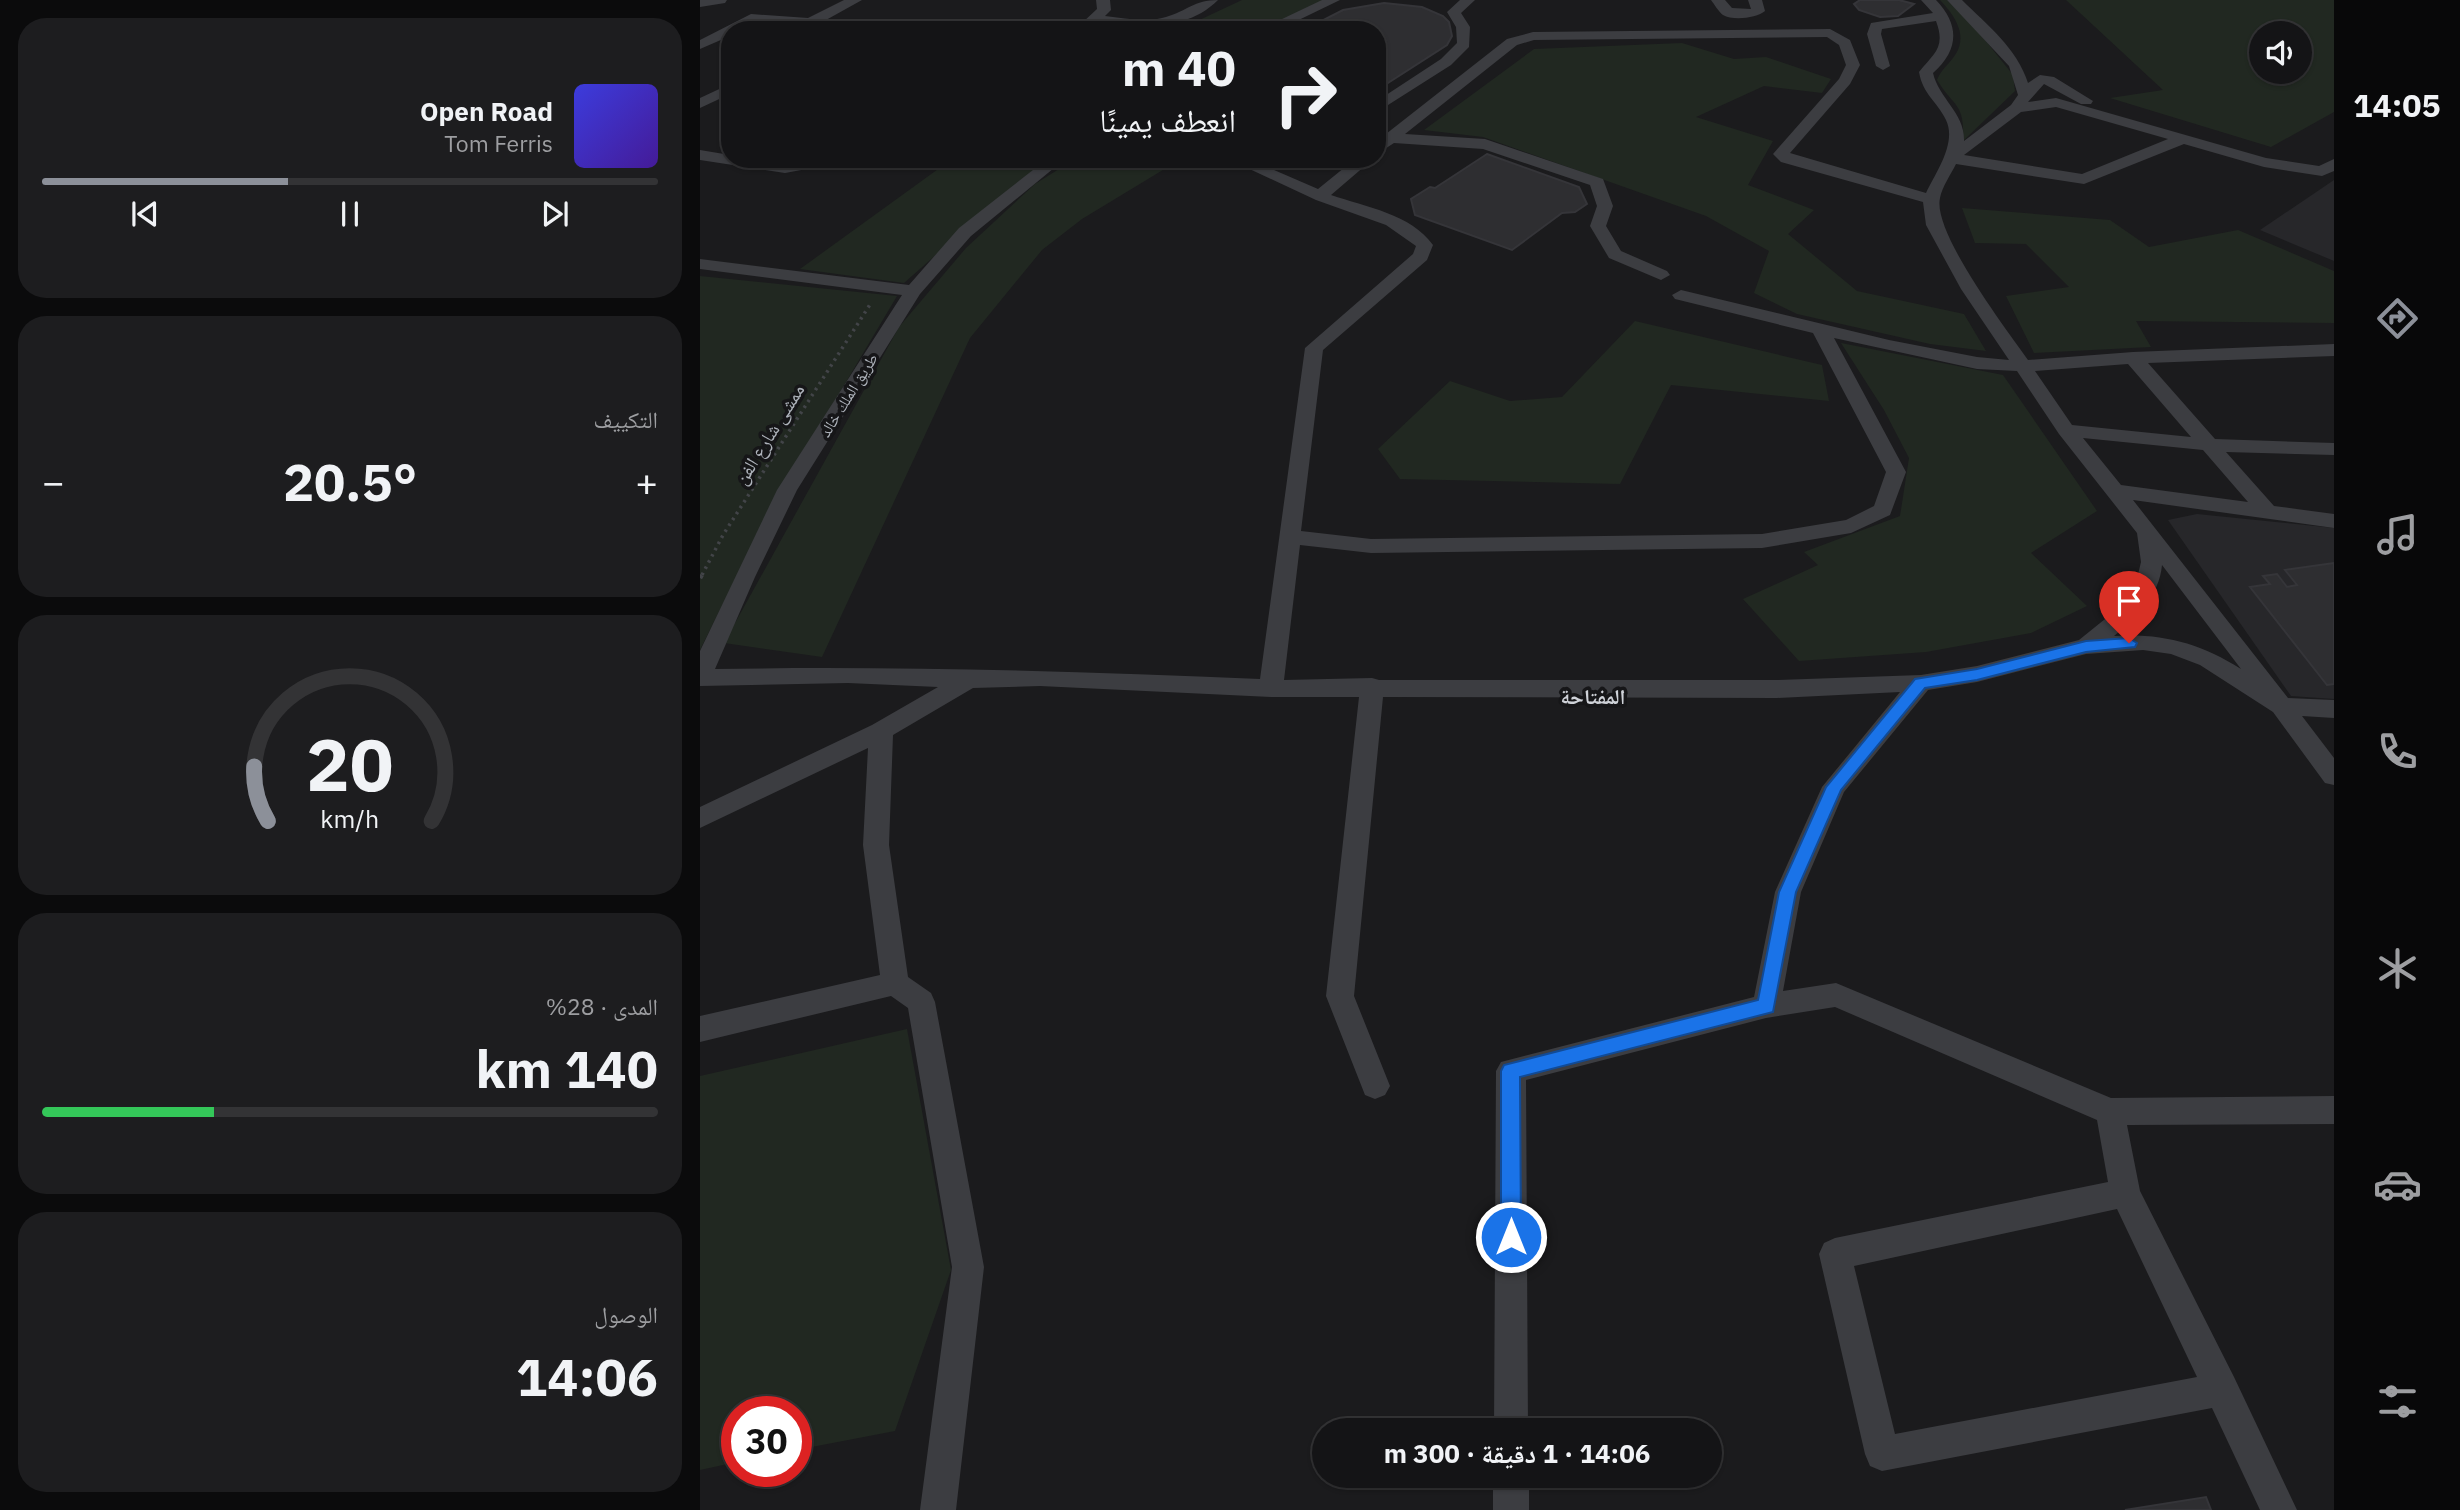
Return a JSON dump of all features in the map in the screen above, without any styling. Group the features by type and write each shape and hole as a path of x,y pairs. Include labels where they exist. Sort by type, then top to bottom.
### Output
{"street":[{"path":"700,3 717,0"},
{"path":"700,11 717,0"},
{"path":"756,17 757,0"},
{"path":"813,21 855,0"},
{"path":"1093,21 1104,10 1103,0"},
{"path":"1153,21 1177,0"},
{"path":"1166,21 1183,17 1210,0"},
{"path":"1286,21 1333,0"},
{"path":"1386,102 1446,62 1464,44 1463,27 1454,12 1468,0"},
{"path":"1718,0 1728,12"},
{"path":"1928,0 1936,6 1946,25 1947,37 1943,55 1926,72 1929,87 1954,120 1957,138 1951,158 1931,199 1934,225 1970,289 2066,430 2202,600 2334,776"},
{"path":"1955,0 1979,22 2010,58 2021,77 2021,101"},
{"path":"1725,33 1722,17 1728,12 1754,7 1775,23"},
{"path":"1883,66 1874,34 1876,26 1941,16"},
{"path":"748,21 756,17 800,21"},
{"path":"1095,19 1113,21"},
{"path":"1386,142 1512,42 1521,38 1725,33 1775,23 1839,37 1853,65 1845,81 1781,154 1787,159 1931,199"},
{"path":"700,45 721,34"},
{"path":"1846,47 1877,46"},
{"path":"1951,158 2021,101 2040,79 2049,80 2082,99 2112,110 2328,168"},
{"path":"703,100 721,92"},
{"path":"703,100 721,102"},
{"path":"2021,101 2056,102 2180,140 2264,162 2328,168"},
{"path":"1391,138 1485,144 1597,182 1605,206 1598,226 1615,254 1661,275"},
{"path":"1951,158 2084,179 2180,140"},
{"path":"700,172 717,156"},
{"name":"طريق الملك خالد","path":"700,678 744,577 787,490 914,291 965,232 1046,168"},
{"path":"1256,168 1320,196 1402,226 1425,244 1421,256 1314,348 1271,688"},
{"path":"1263,171 1269,168"},
{"path":"1320,196 1354,168"},
{"path":"700,264 914,291"},
{"path":"1681,295 1889,346 1977,363 2021,366 2133,358 2334,350"},
{"path":"1289,537 1371,546 1762,541 1851,526 1883,510 1896,472 1819,327"},
{"path":"2133,358 2267,512"},
{"path":"2066,430 2210,445 2334,449"},
{"path":"2117,491 2334,521"},
{"path":"2086,646 2122,619 2150,582 2153,560 2145,531"},
{"path":"700,678 848,675 970,680 1040,678 1271,688 1372,686 1777,689 1921,683 1977,674 2086,646 2144,642 2174,646 2208,659 2282,706 2334,709"},
{"path":"700,818 881,730 970,680"},
{"path":"1766,1006 1788,892 1834,787 1921,683"},
{"path":"1372,686 1340,996 1375,1086"},
{"path":"881,730 876,845 895,983 921,1002 968,1268 938,1510"},
{"path":"700,1029 895,983"},
{"path":"1511,1418 1511,1071 1766,1006 1836,995 2110,1112 2334,1110"},
{"path":"2110,1112 2125,1193 2279,1510"},
{"path":"2125,1193 1835,1254 1882,1454 2222,1389"},
{"path":"1511,1488 1511,1510"}],"path":[{"name":"ممشى شارع الفن","path":"700,578 723,535 866,307"}],"shaded area":[{"path":"1242,0 1327,0 1280,21 1197,21"},
{"path":"1940,0 1947,0 1977,30 2013,75 2015,91 1963,141 1960,112 1937,80 1958,50 1960,42 1955,20"},
{"path":"2066,0 2334,0 2334,112 2271,147 2110,98 2163,90"},
{"path":"1682,43 1734,59 1766,57 1831,79 1822,93 1764,86 1696,117 1773,141 1748,185 1814,210 1788,234 1857,291 1964,314 1986,351 1930,344 1797,314 1754,293 1769,251 1706,216 1483,137 1424,130 1534,49"},
{"path":"940,168 1038,168 904,283 800,269"},
{"path":"1061,168 1166,168 1082,219 1042,250 970,338 822,657 724,643 899,327 966,248 1035,184"},
{"path":"2334,180 2334,261 2260,230"},
{"path":"1962,208 2110,220 2149,247 2238,230 2334,271 2334,323 2136,321 2151,347 2034,353 2006,296 2069,287 2026,244 1975,243"},
{"path":"700,276 897,296 766,517 700,650"},
{"path":"1635,321 1822,365 1829,401 1671,385 1620,484 1400,479 1378,449 1450,381 1510,401 1562,397"},
{"path":"1841,343 2003,375 2097,511 2031,553 2087,606 2031,633 1926,652 1799,661 1743,599 1818,565 1804,552 1900,516 1909,458 1884,410"},
{"path":"2197,514 2334,528 2334,699 2291,696 2168,520"},
{"path":"907,1029 951,1270 895,1431 812,1447 812,1396 721,1396 721,1465 700,1470 700,1076"}],"building":[{"path":"1860,0 1899,0 1914,4 1898,16 1880,17 1859,10 1854,4"},
{"path":"1384,3 1422,7 1443,16 1449,22 1452,36 1447,45 1386,84 1386,21 1322,21 1343,10"},
{"path":"1487,154 1579,187 1587,204 1575,212 1562,213 1512,250 1415,215 1411,199 1430,187 1435,188"},
{"path":"2334,563 2334,684 2327,685 2250,587 2270,584 2263,576 2277,574 2287,587 2297,585 2285,570"},
{"path":"2206,1497 2211,1510 2125,1510"}],"district":[{"name":"المفتاحة","path":"1593,697"}],"route":[{"path":"1511,1237 1511,1071 1766,1006 1788,892 1834,787 1921,683 1977,674 2086,646 2129,643"}]}
